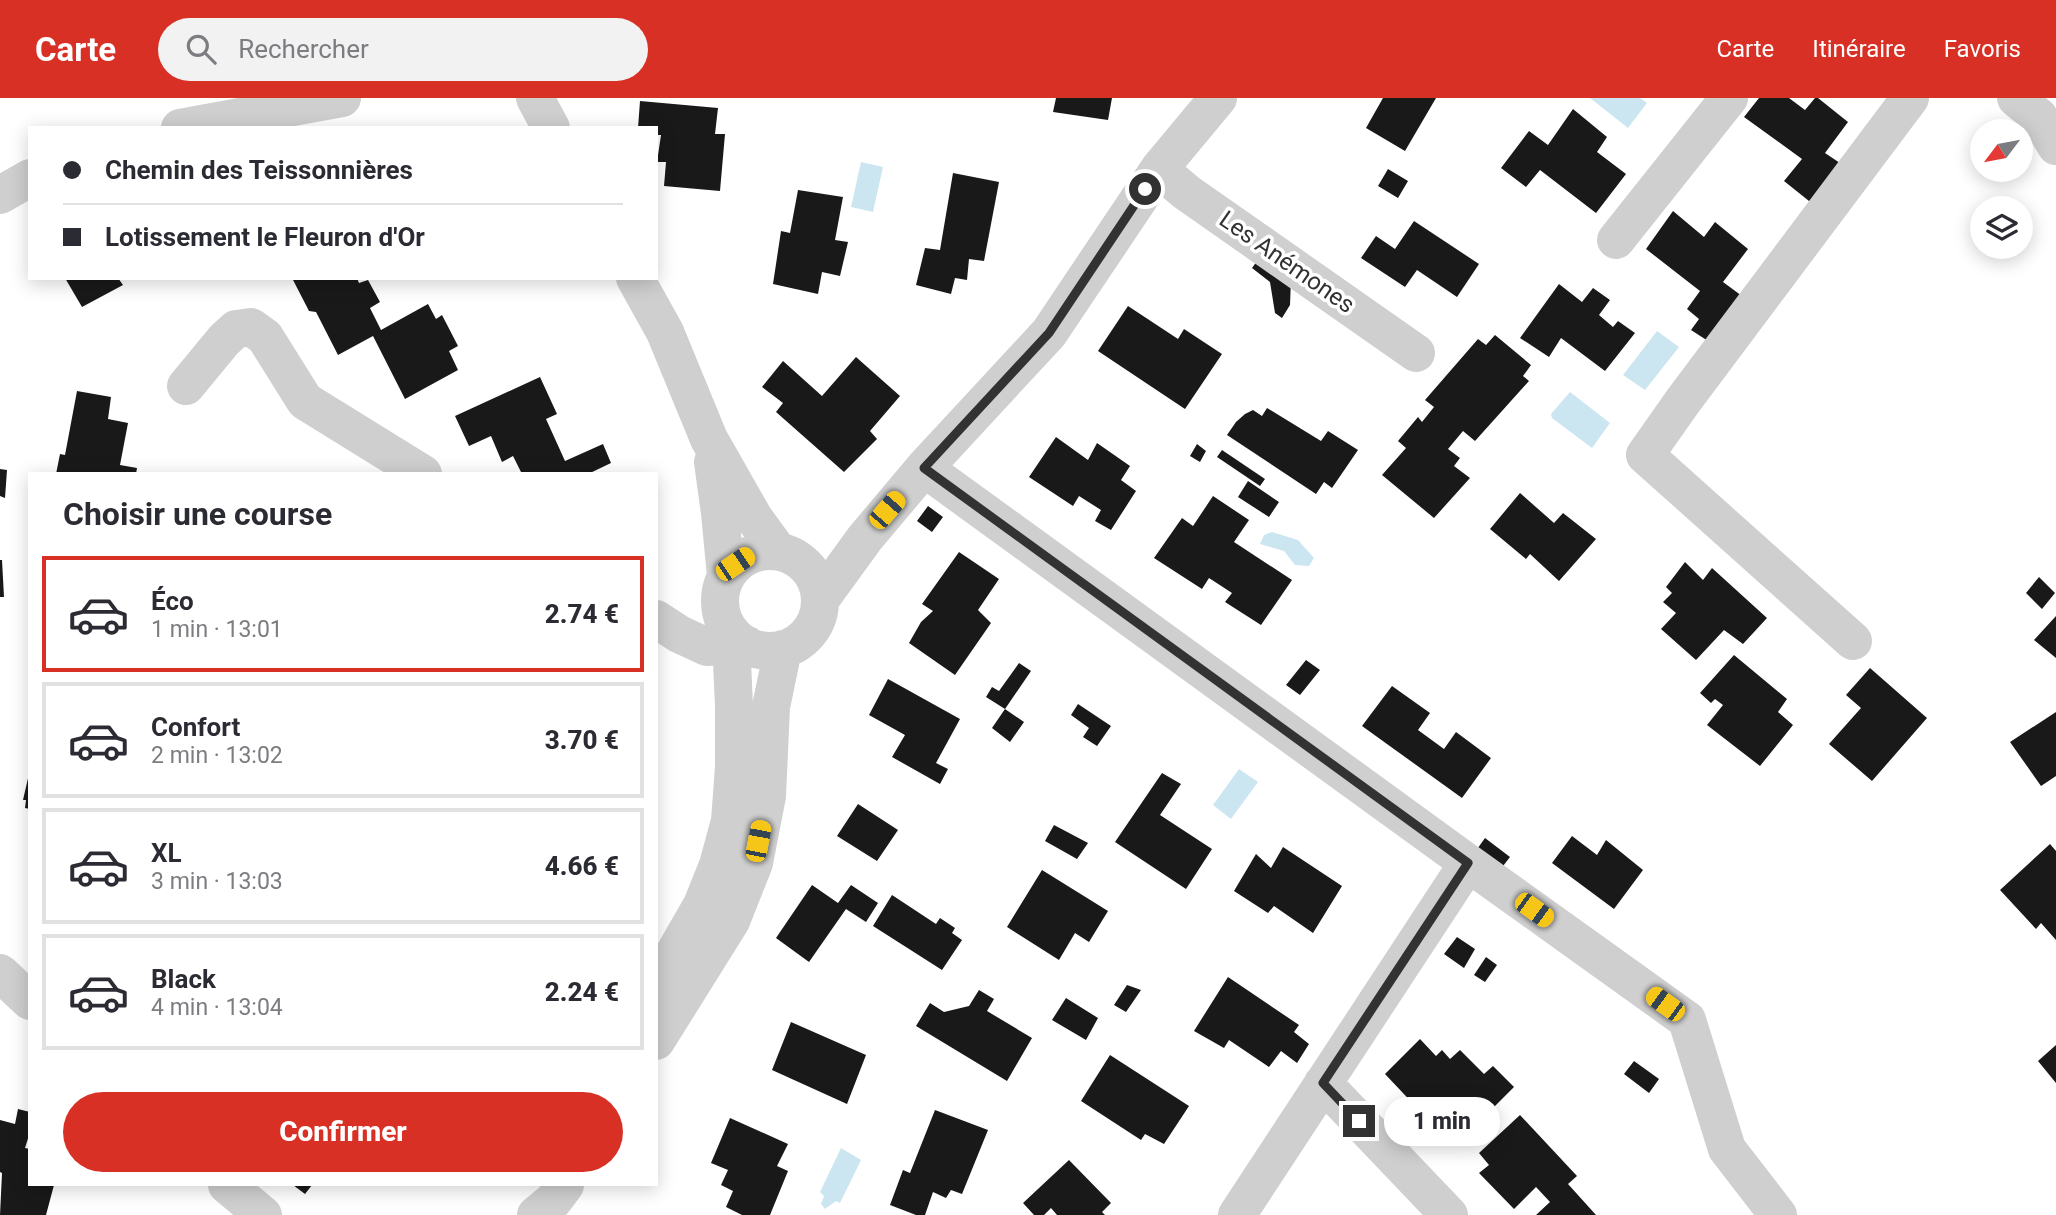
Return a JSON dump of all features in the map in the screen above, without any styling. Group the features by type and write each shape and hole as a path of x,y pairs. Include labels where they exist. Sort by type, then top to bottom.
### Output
{"street":[{"path":"191,126 342,98"},
{"path":"535,98 550,126"},
{"path":"801,572 865,538 924,468 1049,333 1159,169 1218,98"},
{"path":"1616,240 1729,98"},
{"path":"1853,641 1645,455 1910,98"},
{"name":"Les Anémones","path":"1159,169 1186,192 1416,354"},
{"path":"0,195 28,179"},
{"path":"636,280 665,332 709,439 760,527 801,572 817,616 810,631 798,643 745,640 708,647 679,634 658,620"},
{"path":"186,386 236,329 251,327 265,337 305,401 420,472"},
{"path":"709,439 726,576"},
{"path":"924,468 1688,1020 1727,1149 1778,1215"},
{"path":"658,1038 731,921 754,863 767,796 771,708 745,640 719,605 721,590 726,576 735,564 762,551 801,572"},
{"path":"658,982 702,905 718,865 730,821 734,767 732,662 745,640"},
{"path":"1237,1215 1468,863"},
{"path":"0,973 28,999"},
{"path":"1323,1083 1448,1215"},
{"path":"229,1186 262,1215"},
{"path":"515,1215 529,1186"},
{"path":"536,1215 554,1201 564,1186"}],"water":[{"path":"1590,98 1640,98 1647,103 1628,128"},
{"path":"861,162 883,167 873,212 851,207"},
{"path":"1657,331 1679,347 1645,390 1623,375"},
{"path":"1570,392 1610,423 1592,448 1552,418 1551,414"},
{"path":"1272,532 1298,540 1314,558 1309,566 1295,565 1284,551 1260,544 1264,535"},
{"path":"1239,769 1258,782 1231,819 1213,805"},
{"path":"841,1148 861,1160 840,1203 836,1201 825,1209 821,1204 824,1196 820,1192"}],"building":[{"path":"1056,98 1112,98 1108,120 1053,112"},
{"path":"1383,98 1436,98 1405,151 1366,128"},
{"path":"1759,98 1789,98 1805,110 1818,98 1848,122 1825,153 1843,165 1814,205 1784,181 1802,159 1744,117"},
{"path":"640,101 718,108 715,134 725,134 720,191 664,186 666,162 658,162 661,135 658,135 658,126 638,126"},
{"path":"1573,109 1607,137 1597,152 1626,174 1596,213 1540,170 1526,187 1501,168 1529,131 1548,145"},
{"path":"1388,169 1408,181 1398,198 1378,186"},
{"path":"953,173 999,182 984,261 969,259 967,280 955,278 951,294 916,285 925,248 940,250"},
{"path":"798,190 843,197 835,240 848,242 840,276 822,272 818,294 773,284 781,231 790,233"},
{"path":"1673,211 1704,237 1715,222 1748,249 1723,282 1742,296 1708,341 1691,330 1699,319 1687,309 1700,291 1646,249"},
{"path":"1414,221 1479,264 1457,297 1417,270 1405,287 1361,258 1376,236 1395,249"},
{"path":"1260,257 1291,279 1290,305 1282,318 1275,313 1270,282 1252,268"},
{"path":"66,280 119,280 123,285 82,307"},
{"path":"293,280 358,280 359,283 368,280 380,302 370,308 381,330 428,304 436,319 442,315 458,346 449,351 458,370 405,399 373,336 338,355 316,312 309,311"},
{"path":"1559,284 1582,302 1593,288 1610,300 1599,315 1613,327 1618,321 1635,333 1605,371 1561,338 1549,357 1520,338"},
{"path":"1128,306 1178,339 1184,329 1222,354 1185,409 1098,351"},
{"path":"1495,335 1531,365 1523,376 1529,381 1475,441 1463,431 1448,449 1460,458 1454,466 1470,478 1434,518 1382,475 1406,448 1398,441 1418,417 1422,422 1434,407 1425,400 1478,339 1486,345"},
{"path":"856,357 900,396 870,431 877,439 844,472 776,412 783,403 762,387 783,361 822,396"},
{"path":"540,377 557,414 546,419 565,461 603,444 611,463 592,472 521,472 513,456 502,462 491,436 469,446 455,416"},
{"path":"77,391 111,397 108,419 128,423 120,465 137,468 136,472 56,472 60,454 65,455"},
{"path":"1267,408 1321,441 1328,431 1358,450 1332,488 1324,482 1316,494 1227,435 1245,414 1253,410 1262,416"},
{"path":"1056,437 1088,460 1097,443 1130,466 1121,480 1136,491 1111,530 1095,521 1101,510 1079,496 1073,506 1029,477"},
{"path":"1197,444 1206,451 1200,462 1190,456"},
{"path":"1222,450 1265,479 1260,486 1217,457"},
{"path":"0,469 7,470 5,498 0,496"},
{"path":"1248,481 1279,502 1269,517 1238,497"},
{"path":"1520,493 1554,523 1563,513 1596,539 1559,581 1530,554 1526,559 1490,529"},
{"path":"1213,496 1249,520 1234,542 1292,580 1261,625 1225,602 1232,593 1209,578 1202,589 1154,558 1182,518 1193,526"},
{"path":"928,506 943,517 932,532 917,521"},
{"path":"959,552 999,579 978,610 991,623 955,675 909,643 921,622 933,611 922,604"},
{"path":"2,560 4,597 0,597"},
{"path":"1685,562 1703,580 1712,568 1767,618 1743,644 1724,630 1696,660 1661,629 1676,613 1663,602 1672,593 1666,587"},
{"path":"2039,577 2055,593 2042,609 2026,593"},
{"path":"2056,616 2056,658 2034,640"},
{"path":"1734,655 1787,699 1778,712 1793,725 1760,766 1707,725 1723,705 1715,699 1711,703 1700,693"},
{"path":"1306,660 1320,670 1300,695 1286,685"},
{"path":"1019,663 1031,671 1005,709 986,697 992,687 999,691"},
{"path":"1870,668 1927,718 1872,781 1829,744 1861,708 1846,695"},
{"path":"888,679 960,719 936,763 948,769 940,784 892,757 905,735 869,715"},
{"path":"1392,686 1430,713 1418,730 1444,749 1456,732 1491,758 1462,798 1362,726"},
{"path":"1078,704 1111,726 1097,746 1083,737 1089,728 1071,715"},
{"path":"1005,709 1024,722 1010,742 992,728"},
{"path":"2056,712 2056,776 2041,786 2010,742"},
{"path":"1162,773 1181,784 1160,815 1212,849 1186,889 1115,842"},
{"path":"28,778 28,809 25,808 26,800 23,800"},
{"path":"858,804 898,830 877,861 837,836"},
{"path":"1054,825 1088,843 1077,859 1045,841"},
{"path":"1572,836 1597,855 1606,840 1643,870 1614,909 1552,863"},
{"path":"1485,838 1510,857 1500,870 1475,852"},
{"path":"2050,844 2056,851 2056,940 2041,923 2036,929 2000,890"},
{"path":"1283,847 1342,886 1313,933 1274,906 1268,913 1234,891 1256,854 1271,868"},
{"path":"1042,870 1108,911 1089,942 1075,933 1059,960 1007,927"},
{"path":"812,885 838,903 851,885 878,903 866,922 846,909 809,962 776,938"},
{"path":"892,895 936,924 940,918 955,928 952,933 962,940 942,970 873,926"},
{"path":"1457,937 1475,949 1464,968 1444,954"},
{"path":"1486,957 1497,965 1485,982 1474,975"},
{"path":"1228,977 1299,1025 1294,1032 1309,1044 1297,1063 1281,1051 1269,1067 1229,1040 1224,1048 1194,1031"},
{"path":"1127,985 1141,990 1126,1012 1114,1005"},
{"path":"979,990 994,999 987,1011 1032,1038 1007,1081 916,1026 930,1003 944,1012 969,1006"},
{"path":"1066,998 1098,1018 1086,1040 1052,1020"},
{"path":"791,1022 866,1055 847,1104 772,1070"},
{"path":"1420,1039 1436,1056 1442,1050 1450,1059 1460,1050 1484,1074 1493,1066 1514,1087 1476,1125 1458,1106 1436,1128 1385,1074"},
{"path":"2056,1045 2056,1083 2038,1061"},
{"path":"1110,1055 1189,1106 1164,1144 1145,1134 1141,1140 1081,1101"},
{"path":"1634,1061 1659,1079 1649,1093 1624,1074"},
{"path":"18,1109 28,1112 28,1138 25,1148 28,1149 28,1186 54,1186 46,1215 0,1215 0,1120 15,1124"},
{"path":"935,1110 988,1130 962,1194 951,1190 946,1198 933,1192 925,1215 916,1215 890,1205 903,1170 910,1173"},
{"path":"1520,1115 1577,1176 1568,1184 1596,1215 1536,1215 1550,1202 1536,1187 1514,1209 1479,1173 1489,1165 1479,1153"},
{"path":"730,1118 788,1144 777,1166 788,1171 770,1215 742,1215 726,1207 733,1191 721,1185 728,1170 711,1163"},
{"path":"1069,1160 1111,1203 1102,1212 1105,1215 1057,1215 1051,1208 1044,1215 1034,1215 1023,1203"},
{"path":"294,1186 311,1186 305,1194"}],"route":[{"path":"1145,189 1049,333 924,468 1468,863 1323,1083 1359,1121"}]}
